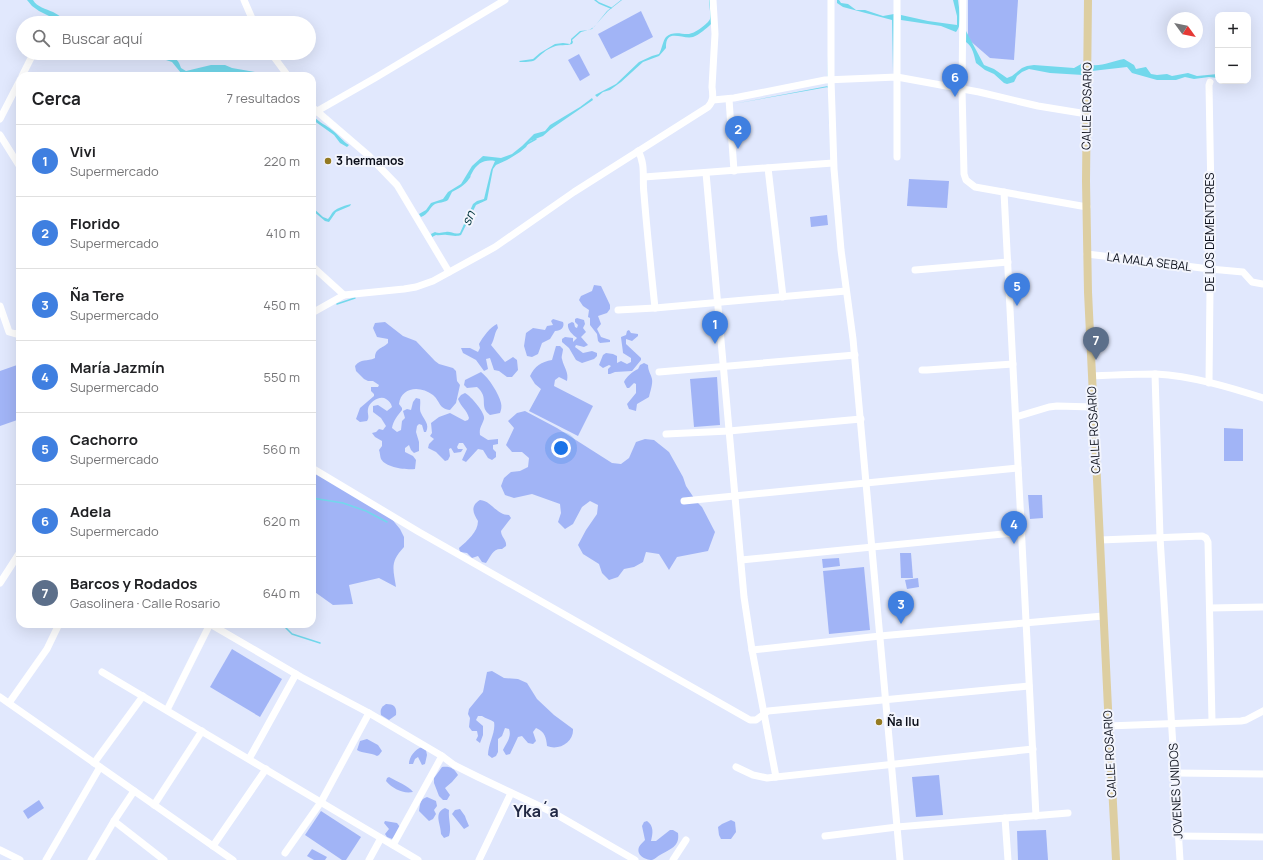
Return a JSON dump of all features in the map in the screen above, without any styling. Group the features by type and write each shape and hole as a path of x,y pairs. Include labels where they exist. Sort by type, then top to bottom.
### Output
{"main road":[{"name":"CALLE ROSARIO","path":"1088,0 1087,254 1108,726 1116,860"}],"street":[{"path":"244,0 251,16"},
{"path":"316,110 382,74 505,0"},
{"path":"316,311 344,295 416,287 433,281 495,247 574,192 708,107 713,100 715,34 713,0"},
{"path":"831,0 833,163 846,291 855,355 900,860"},
{"path":"897,0 897,157"},
{"path":"963,0 962,89 964,174 966,180 975,187 1087,207"},
{"path":"24,72 30,60"},
{"path":"276,60 285,72"},
{"path":"713,100 729,99 831,80 897,76 1038,106 1087,114"},
{"name":"DE LOS DEMENTORES","path":"1209,383 1210,82"},
{"path":"0,119 16,88"},
{"path":"729,99 734,171"},
{"path":"316,114 369,156 397,185 449,272"},
{"path":"0,135 16,161"},
{"path":"638,151 642,160 644,178 643,191 655,308"},
{"path":"644,178 833,163"},
{"path":"768,168 783,297"},
{"path":"706,173 744,597 752,650 776,777"},
{"path":"1004,192 1036,816"},
{"name":"LA MALA SEBAL","path":"1087,254 1242,272 1252,282 1263,284"},
{"path":"915,270 1008,262"},
{"path":"316,270 344,295"},
{"path":"618,310 718,303 846,291"},
{"path":"0,306 10,332 16,334"},
{"path":"659,372 855,355"},
{"path":"922,370 1013,364"},
{"path":"1092,376 1155,374 1209,383 1263,398"},
{"name":"JOVENES UNIDOS","path":"1155,374 1160,537 1180,860"},
{"path":"1016,416 1057,406 1093,407"},
{"path":"666,434 729,431 861,419"},
{"path":"684,501 1018,468"},
{"path":"316,470 419,532 748,719 756,720 768,711 1029,686"},
{"path":"741,560 1022,532"},
{"path":"1100,540 1202,536 1206,538 1208,542 1212,721"},
{"path":"0,583 16,558"},
{"path":"1210,608 1263,608"},
{"path":"752,650 880,636 1103,616"},
{"path":"9,703 47,649 57,628"},
{"path":"167,710 208,628"},
{"path":"217,628 296,674 369,713 442,756 454,765 552,812 635,860"},
{"path":"102,672 418,860"},
{"path":"250,759 296,674"},
{"path":"46,860 97,765 143,696"},
{"path":"0,697 233,860"},
{"path":"1108,726 1241,721 1246,720 1263,710"},
{"path":"285,853 321,802 369,713"},
{"path":"154,805 202,731"},
{"path":"736,767 758,777 776,777 1033,749"},
{"path":"393,845 442,756"},
{"path":"213,846 266,769"},
{"path":"1175,773 1263,774"},
{"path":"91,860 134,791"},
{"path":"479,860 511,793"},
{"path":"825,836 897,827 1068,813"},
{"path":"1005,818 1008,860"},
{"path":"114,821 164,860"},
{"path":"1178,836 1263,837"},
{"path":"369,860 381,838"},
{"path":"673,860 686,840"},
{"path":"0,850 20,860"}],"shaded area":[{"path":"968,0 1018,0 1014,60 990,58 968,39"},
{"path":"641,11 653,37 611,59 598,34"},
{"path":"579,54 590,75 580,81 568,60"},
{"path":"909,179 949,181 947,208 907,206"},
{"path":"827,215 828,225 811,227 810,217"},
{"path":"594,285 601,286 610,305 610,309 607,313 598,316 601,324 597,329 601,337 610,340 610,342 600,343 598,341 597,334 590,325 590,318 588,317 589,310 583,306 579,300 581,296 592,291"},
{"path":"577,318 584,320 585,324 583,328 586,332 581,337 588,345 584,347 576,345 575,347 583,353 592,351 597,353 597,356 594,359 582,363 576,360 569,348 562,342 562,339 565,337 573,338 573,342 577,338 568,328 568,324 572,322 577,328 578,325 575,322 575,319"},
{"path":"553,319 563,322 562,328 555,331 550,339 542,343 538,354 532,357 527,356 524,346 526,333 533,328 545,330 547,326 553,325 551,321"},
{"path":"385,322 403,336 416,341 439,364 453,368 456,371 457,381 460,385 456,403 450,410 444,408 433,395 428,392 412,389 403,394 399,404 402,410 397,416 392,428 397,432 401,430 402,421 405,418 403,411 407,409 411,410 413,402 416,398 420,399 420,411 427,424 426,432 424,432 422,425 419,424 417,426 416,432 419,442 419,451 414,453 409,445 405,448 405,452 413,456 416,460 415,469 402,469 387,464 381,459 379,450 382,446 382,441 375,437 372,433 379,429 383,430 386,426 381,418 373,412 373,406 378,405 387,411 392,407 386,399 381,398 370,404 367,421 360,422 356,419 360,408 374,396 371,391 371,387 378,387 379,385 373,381 364,379 356,371 355,366 362,361 375,358 376,352 388,343 388,339 377,337 373,328 375,323"},
{"path":"497,324 498,328 491,345 505,362 513,357 517,360 518,370 512,377 507,377 499,371 494,370 490,358 486,359 488,369 484,371 476,360 463,353 461,348 470,348 478,352 480,348 479,344 483,338 494,325"},
{"path":"629,330 631,333 638,334 638,336 632,341 626,339 626,344 641,358 641,360 632,371 608,374 608,369 611,366 609,365 603,368 599,365 603,355 606,353 617,356 617,363 621,361 627,364 631,362 631,358 623,353 621,337 626,335 627,331"},
{"path":"556,346 560,346 563,349 562,358 567,372 567,381 559,377 555,380 554,386 593,406 578,436 529,411 541,389 535,384 530,376 539,365 552,360"},
{"path":"644,363 648,365 652,379 652,386 649,397 637,404 636,411 629,409 627,404 636,393 636,384 634,383 627,388 624,382 630,374"},
{"path":"16,365 16,420 0,426 0,371"},
{"path":"481,372 493,386 500,399 500,413 490,415 485,408 484,398 481,391 477,387 467,388 464,385 465,380"},
{"path":"717,377 720,425 694,427 690,379"},
{"path":"465,393 478,405 483,413 484,419 480,428 480,435 488,440 498,439 498,444 493,445 493,449 496,452 496,457 492,460 488,458 483,450 478,449 466,462 462,460 467,449 463,443 459,443 457,447 458,449 463,449 461,452 454,453 451,448 449,449 450,456 448,460 445,461 436,452 428,448 429,444 434,439 430,436 432,433 431,423 439,417 450,413 465,421 468,420 468,415 458,399"},
{"path":"525,411 557,428 612,463 621,464 629,458 636,442 645,439 654,440 669,452 683,477 686,486 702,507 715,532 708,551 677,557 669,570 659,554 646,552 643,562 634,567 624,569 618,577 609,580 602,573 599,564 583,554 578,545 597,514 598,505 590,501 582,507 573,524 565,529 558,522 561,513 560,504 532,494 514,498 505,495 501,486 504,478 511,472 520,471 528,467 529,458 522,452 512,452 506,445 514,428 508,421 517,413"},
{"path":"1224,428 1243,429 1243,461 1224,461"},
{"path":"316,468 382,507 400,529 404,537 404,547 396,557 394,566 396,587 379,578 349,585 353,604 333,605 316,593"},
{"path":"1028,495 1042,495 1043,518 1030,519"},
{"path":"480,500 488,503 501,513 509,515 511,518 501,531 506,542 506,546 502,549 494,551 486,563 482,562 478,556 472,558 467,553 460,552 459,548 472,536 478,525 478,521 473,510 477,502"},
{"path":"900,553 911,553 913,578 901,578"},
{"path":"839,558 840,566 823,568 822,559"},
{"path":"864,567 870,630 829,634 823,571"},
{"path":"918,578 919,587 907,589 905,580"},
{"path":"232,649 282,679 260,717 210,687"},
{"path":"492,671 504,678 518,679 527,683 537,699 554,715 573,729 571,738 561,746 547,746 544,735 536,728 533,732 536,741 533,744 528,743 522,736 518,737 510,754 506,755 503,750 510,732 509,729 505,728 502,736 498,739 498,752 496,756 492,758 488,755 494,730 494,722 482,716 478,716 476,720 483,726 483,735 480,743 476,740 478,736 477,731 472,731 469,727 470,718 468,714 469,709 483,692 487,672"},
{"path":"386,704 393,705 396,710 396,715 389,720 381,715 381,709"},
{"path":"367,739 378,745 382,751 379,755 377,756 357,750 360,741"},
{"path":"422,747 426,750 427,755 425,764 422,765 418,757 415,759 413,764 409,764 413,754"},
{"path":"442,767 452,768 458,775 445,788 450,795 447,800 443,800 439,796 434,783 434,778"},
{"path":"939,775 943,815 916,817 912,777"},
{"path":"389,777 413,792 402,792 395,789 386,781"},
{"path":"427,797 436,801 437,806 434,810 436,814 433,819 429,821 419,811 422,800"},
{"path":"39,800 44,808 28,819 23,811"},
{"path":"445,808 449,810 450,830 449,836 444,838 441,834 438,816 441,810"},
{"path":"460,809 469,826 464,829 452,814 455,810"},
{"path":"321,811 361,837 346,860 342,860 305,835"},
{"path":"731,820 735,822 736,832 731,839 721,839 718,827"},
{"path":"385,821 397,823 400,827 399,832 392,839 387,837 385,834 389,829 384,823"},
{"path":"647,821 651,825 652,830 651,841 656,841 670,830 678,833 676,845 652,860 640,855 638,850 639,846 645,840 642,826 644,822"},
{"path":"1046,830 1048,860 1018,860 1017,831"},
{"path":"312,849 327,857 325,860 314,860 307,856"}],"water":[{"path":"27,0 33,0 39,6 60,16 49,16 32,6"},
{"path":"622,0 608,11 596,24 607,11"},
{"path":"709,0 711,0 711,24 698,35 693,37 671,36 666,42 666,48 659,56 643,62 610,90 603,92 597,97 595,95 616,84 639,62 659,54 665,38 668,35 674,33 690,34 709,21"},
{"path":"837,0 841,3 848,4 856,10 865,10 883,16 894,14 893,72 892,20 843,7 837,3"},
{"path":"953,0 958,0 960,12 960,21 956,32 941,26 901,20 901,15 957,25 957,16"},
{"path":"588,30 581,32 572,40 572,44 550,48 534,61 519,61 533,59 555,44 570,44 571,39 580,31"},
{"path":"966,31 984,65 994,69 1007,78 1027,66 1034,65 1074,68 1083,63 1083,75 1050,73 1029,69 1017,76 1014,82 1007,84 1004,83 994,74 985,70 976,63 972,49 966,42"},
{"path":"1124,59 1134,65 1136,69 1146,67 1151,74 1167,74 1172,76 1188,73 1197,76 1215,74 1215,78 1194,79 1185,77 1176,80 1157,80 1132,73 1127,67 1092,71 1092,65 1104,64"},
{"path":"166,60 178,60 181,68 186,71 211,65 225,65 232,68 255,72 180,72 172,62"},
{"path":"828,78 828,82 809,86"},
{"path":"828,86 828,87 733,104"},
{"name":"sn","path":"592,98 593,100 543,136 530,141 520,152 496,165 493,169 487,200 476,205 461,235 436,235 432,237 431,234 435,232 460,233 473,204 484,199 491,170 495,161 485,161 479,164 467,181 461,187 452,192 448,200 435,204 424,216 421,217 419,214 426,210 431,203 443,199 448,192 461,184 472,166 483,156 501,158 512,154 534,134 545,131 550,125"},
{"path":"316,119 330,128 349,145 347,147 340,143 334,135 316,122"},
{"path":"351,204 350,206 336,212 329,222 325,221 316,213 316,211 323,217 328,219 335,210"}],"waterway":[{"path":"595,0 611,8"},
{"path":"527,144 536,139"},
{"path":"337,304 355,298"},
{"path":"316,499 343,503 366,511 387,522"},
{"path":"286,628 292,634 320,643"}],"place":[{"name":"Adela","path":"955,97"},
{"name":"Florido","path":"738,149"},
{"name":"3 hermanos","path":"328,161"},
{"name":"Cachorro","path":"1017,306"},
{"name":"Vivi","path":"715,344"},
{"name":"Barcos y Rodados","path":"1096,360"},
{"name":"María Jazmín","path":"1014,544"},
{"name":"Ña Tere","path":"901,624"},
{"name":"Ña Ilu","path":"879,722"}],"district":[{"name":"Yka´a","path":"536,811"}]}
